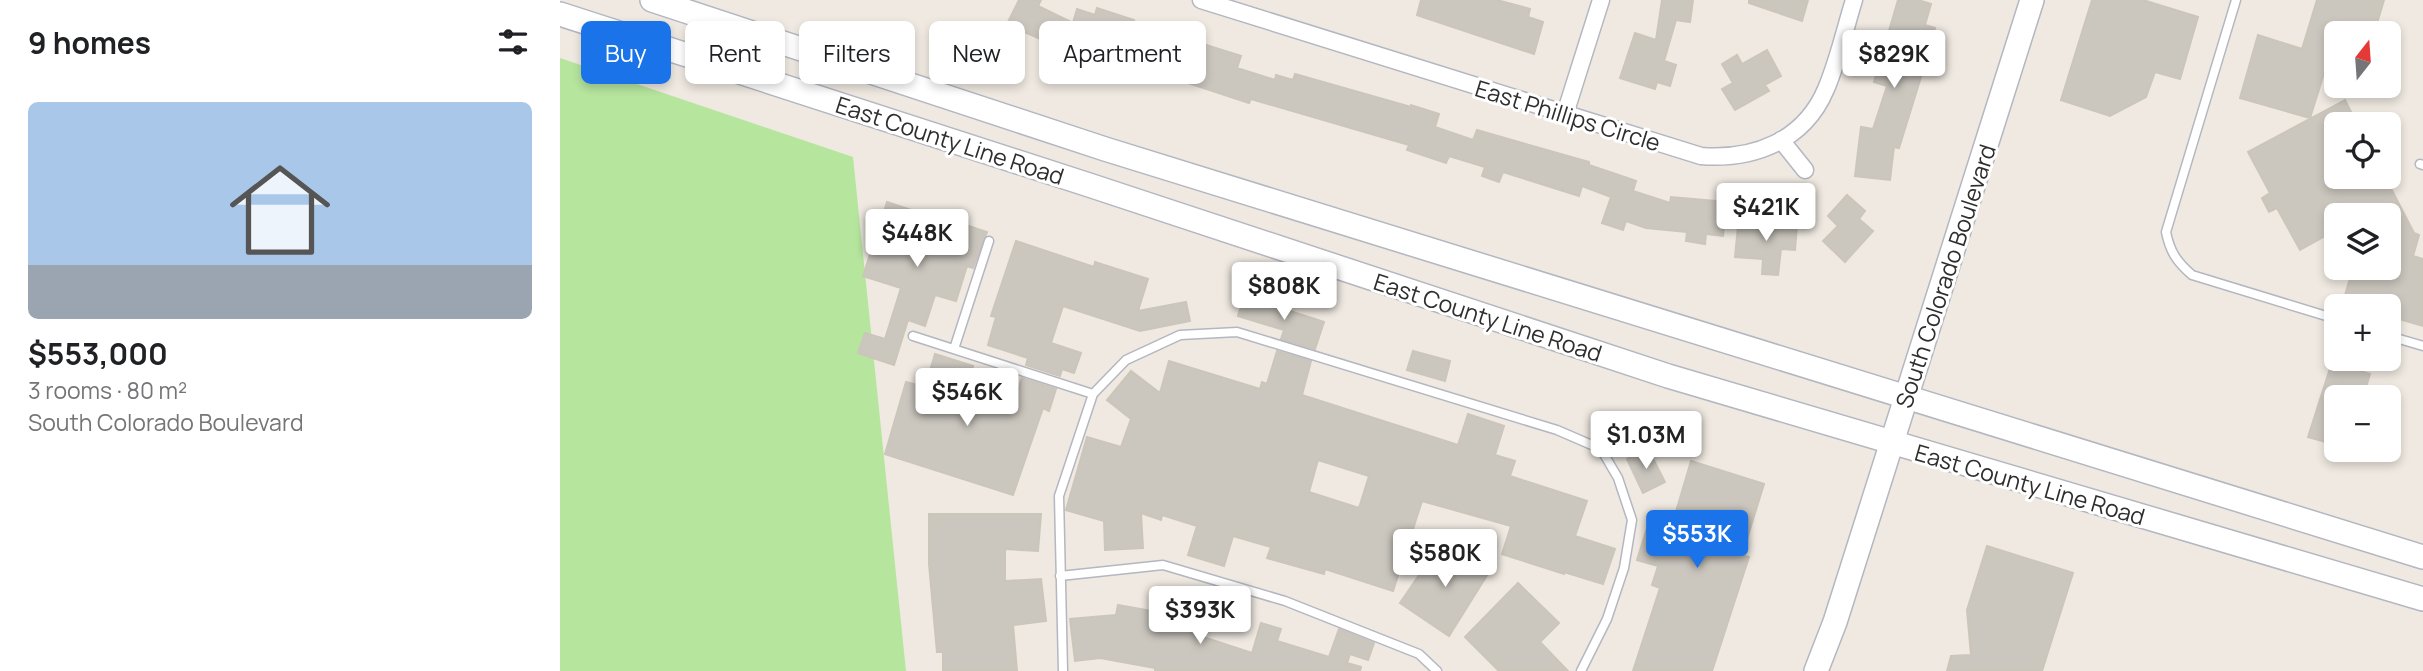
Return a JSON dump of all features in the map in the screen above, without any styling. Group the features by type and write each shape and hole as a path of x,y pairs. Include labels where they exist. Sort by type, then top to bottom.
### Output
{"main road":[{"name":"East County Line Road","path":"652,0 1105,149 2423,557"},
{"name":"South Colorado Boulevard","path":"1816,671 1843,598 2032,0"},
{"name":"East County Line Road","path":"560,15 1089,185 1668,376 2423,599"}],"street":[{"name":"East Phillips Circle","path":"1201,0 1701,156 1724,158 1748,154 1781,141 1798,128 1815,108 1826,89 1854,0"},
{"path":"1565,114 1601,0"},
{"path":"1781,141 1805,170"}],"lane":[{"path":"2236,0 2166,232 2169,247 2177,262 2192,275 2324,316"},
{"path":"954,349 989,240"},
{"path":"1063,671 1059,496 1093,394 1126,360 1180,335 1237,332 1556,430 1601,449 1618,478 1632,520 1624,568 1607,619 1581,671"},
{"path":"913,336 1093,394"},
{"path":"2401,340 2423,346"},
{"path":"1060,576 1163,565 1285,601 1419,654 1437,671"}],"green space":[{"path":"560,58 581,65 581,84 637,84 853,157 906,671 560,671"}],"building":[{"path":"1019,0 1041,0 1038,6 1069,21 1039,21 1039,38 1025,32 1025,21 1008,21"},
{"path":"1421,0 1497,0 1530,9 1528,17 1543,22 1534,54 1417,15"},
{"path":"1662,0 1693,0 1690,22 1676,20 1664,61 1676,65 1670,86 1657,82 1655,89 1620,78 1635,33 1656,40"},
{"path":"1749,0 1808,0 1802,21 1749,3"},
{"path":"1898,0 1918,0 1931,4 1925,25 1935,28 1930,45 1917,41 1907,73 1921,77 1899,148 1894,147 1890,180 1855,176 1861,127 1873,129 1887,86 1874,82"},
{"path":"2092,0 2143,0 2198,17 2180,79 2155,72 2146,97 2110,116 2061,100"},
{"path":"2317,0 2384,0 2378,21 2324,21 2324,73 2310,118 2240,98 2258,35 2302,49"},
{"path":"1097,8 1134,20 1074,21 1077,9 1095,15"},
{"path":"1206,45 1241,56 1237,68 1275,80 1276,75 1293,80 1295,74 1439,114 1435,127 1473,140 1477,130 1589,162 1589,165 1636,181 1633,191 1670,203 1671,197 1727,202 1723,236 1706,234 1705,244 1686,241 1687,232 1646,228 1626,221 1623,230 1602,223 1611,197 1582,186 1579,196 1503,172 1499,182 1482,176 1485,167 1449,156 1446,163 1407,150 1409,145 1251,99 1249,103 1191,84 1206,84"},
{"path":"1767,50 1781,76 1765,85 1769,91 1735,110 1722,89 1733,83 1722,64 1737,55 1742,64"},
{"path":"2345,100 2351,112 2324,112 2324,189 2391,189 2398,203 2324,203 2324,237 2300,250 2277,208 2269,212 2262,198 2270,193 2248,152"},
{"path":"1847,195 1865,211 1859,219 1873,231 1845,262 1823,241 1838,226 1828,216"},
{"path":"887,202 962,227 963,224 987,232 973,268 967,266 956,301 935,295 925,326 908,320 894,365 858,353 865,333 885,339 901,288 863,276"},
{"path":"2401,208 2414,233 2419,235 2413,256 2423,259 2423,326 2401,320 2401,294 2345,294 2349,280 2401,280"},
{"path":"1758,220 1797,225 1795,250 1781,249 1778,275 1762,274 1763,259 1735,257 1738,226 1757,227"},
{"path":"1016,241 1094,267 1095,262 1148,279 1138,311 1186,302 1190,321 1140,331 1063,306 1051,343 1081,353 1074,373 1062,369 1060,376 1026,365 1028,358 988,345 996,317 991,316"},
{"path":"1244,296 1324,322 1315,349 1281,339 1284,330 1238,316"},
{"path":"1277,351 1311,361 1302,395 1458,445 1468,414 1504,426 1495,455 1515,461 1510,476 1587,501 1575,536 1615,549 1603,584 1502,554 1511,526 1422,501 1393,591 1325,569 1324,574 1267,558 1271,547 1233,536 1224,566 1188,555 1197,526 1162,515 1161,520 1141,513 1143,548 1105,550 1104,521 1066,510 1087,437 1121,447 1131,419 1107,400 1131,371 1160,393 1169,361 1260,389 1262,382 1267,384","holes":["1318,460 1369,476 1359,508 1309,492"]},
{"path":"1413,351 1450,361 1445,381 1407,370"},
{"path":"935,354 973,366 963,397 1011,412 1022,378 1056,389 1049,411 1043,408 1013,495 885,454 906,382 925,387"},
{"path":"2329,371 2360,371 2370,374 2367,385 2325,385"},
{"path":"2324,387 2324,442 2308,437"},
{"path":"1648,449 1665,482 1643,493 1627,459"},
{"path":"1691,461 1764,484 1742,555 1749,557 1712,671 1633,671 1660,588 1652,585 1658,566 1637,560 1648,525 1670,532"},
{"path":"929,514 1041,514 1038,551 1005,549 1005,581 1041,579 1046,621 1013,625 1017,671 943,671 943,652 937,652 929,564"},
{"path":"1441,543 1489,572 1449,636 1400,603"},
{"path":"1987,546 2073,573 2042,671 1947,671 1951,656 1971,655 1967,610"},
{"path":"1518,583 1559,623 1540,642 1568,671 1499,671 1465,637"},
{"path":"1118,605 1194,615 1191,633 1252,653 1261,623 1281,629 1277,641 1329,657 1339,629 1374,643 1368,660 1350,654 1347,663 1361,667 1360,671 1155,671 1155,668 1100,658 1075,661 1070,619 1116,615"}]}
